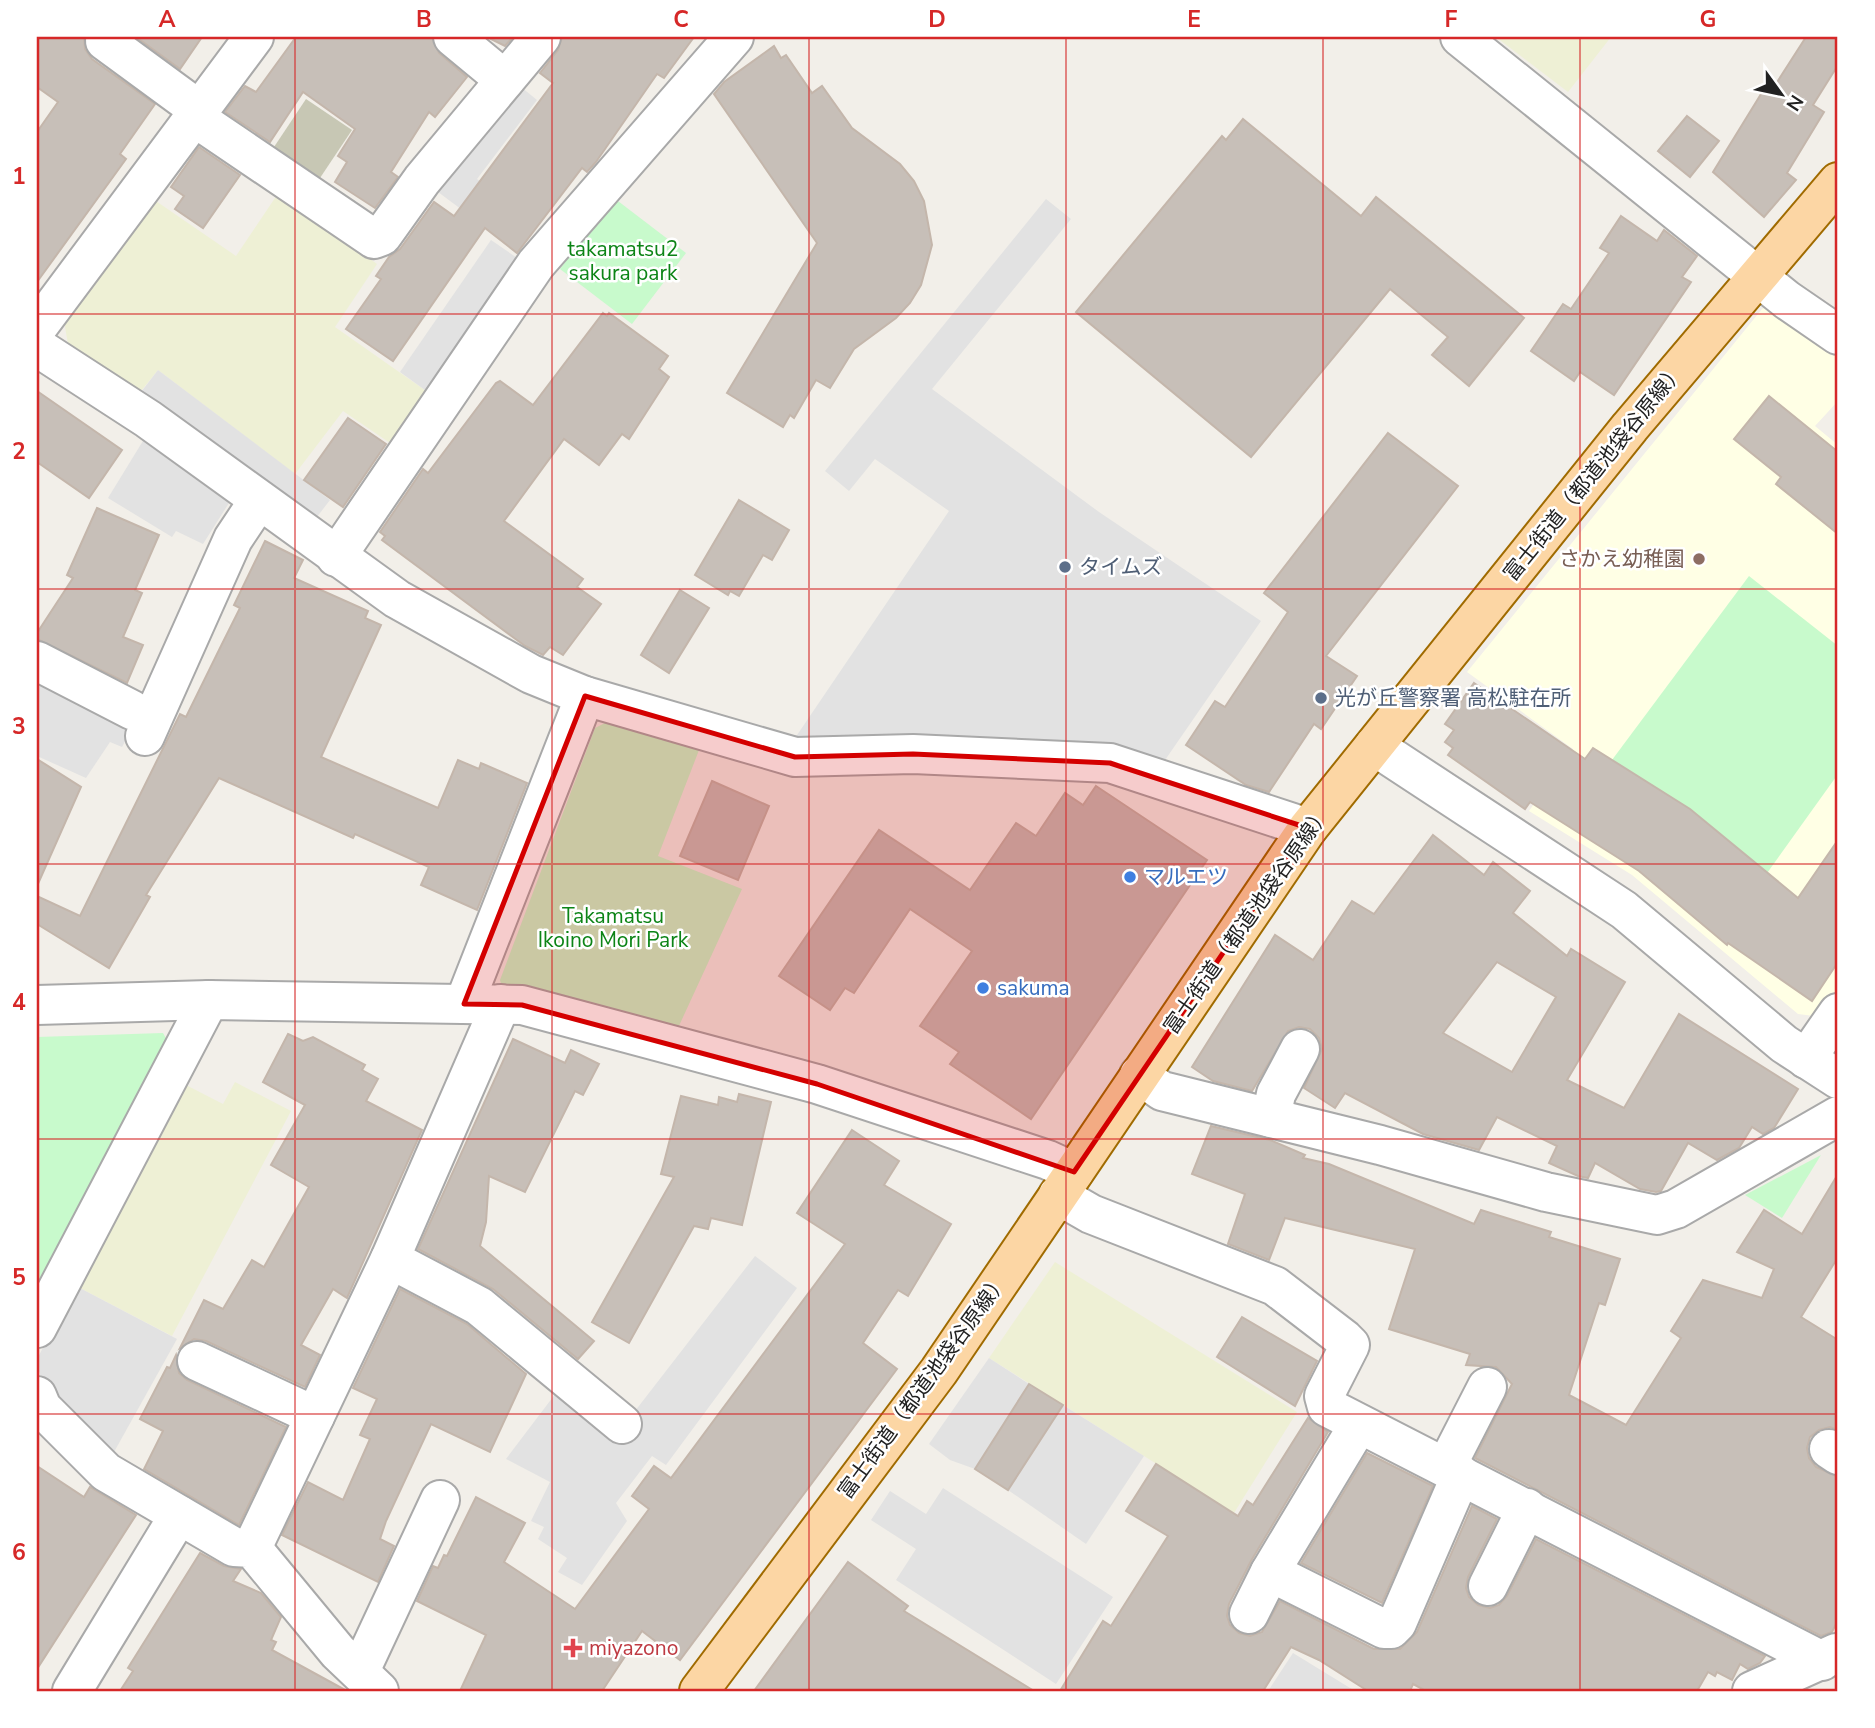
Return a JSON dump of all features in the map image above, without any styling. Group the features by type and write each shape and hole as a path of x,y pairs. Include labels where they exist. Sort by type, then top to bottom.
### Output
{"main road":[{"name":"富士街道（都道池袋谷原線）","path":"699,1691 939,1371 1308,828 1630,427 1838,183"}],"street":[{"path":"37,328 254,37"},
{"path":"453,37 505,80"},
{"path":"105,41 196,114 366,237 374,239 382,236 422,180 541,37"},
{"path":"336,557 536,264 734,37"},
{"path":"1460,37 1757,275 1838,335"},
{"path":"37,347 148,419 336,557 397,598 519,667 585,696 794,757 913,754 1110,762 1308,828"},
{"path":"37,661 138,723 233,539 259,500"},
{"path":"252,1548 390,1258 482,1004 585,696"},
{"path":"1374,746 1624,910 1784,1044 1838,1079"},
{"path":"37,1328 209,1000"},
{"path":"37,1005 209,1000 522,1005 817,1084 1048,1160 1091,1214 1275,1286 1335,1331 1350,1345 1323,1402 1359,1424 1830,1656"},
{"path":"1806,1059 1838,1013"},
{"path":"1271,1118 1276,1094 1300,1049"},
{"path":"1139,1075 1162,1091 1546,1192 1657,1215 1676,1209 1838,1116"},
{"path":"390,1258 479,1306 622,1424"},
{"path":"197,1361 316,1416"},
{"path":"1270,1572 1384,1629 1391,1629 1397,1623 1487,1387"},
{"path":"37,1396 42,1409 106,1472 234,1547 252,1548 338,1652 369,1681 440,1500"},
{"path":"1249,1614 1270,1572 1359,1424"},
{"path":"1488,1586 1527,1508"},
{"path":"72,1691 179,1515"},
{"path":"1752,1691 1830,1656"}],"highlighted area":[{"path":"585,696 795,757 913,754 1110,763 1308,828 1074,1172 817,1084 522,1005 464,1004"}],"shaded area":[{"path":"1496,37 1611,37 1568,92"},
{"path":"515,82 537,100 477,179 501,197 481,224 434,189"},
{"path":"306,99 352,130 316,184 270,153"},
{"path":"279,192 377,264 335,327 429,393 393,445 343,411 295,474 158,370 137,396 69,350 64,321 153,199 236,256"},
{"name":"タイムズ","path":"1046,199 1071,219 932,389 1099,512 1261,621 1163,763 793,741 949,511 875,459 849,491 825,471"},
{"path":"491,240 520,260 429,393 400,372"},
{"name":"さかえ幼稚園","path":"1773,305 1838,351 1838,401 1815,426 1838,445 1838,1019 1798,1014 1632,875 1529,811 1573,749 1467,672 1762,309"},
{"path":"158,370 330,500 310,526 138,396"},
{"path":"146,436 234,495 203,544 176,531 172,537 108,498"},
{"path":"37,681 130,732 122,747 110,742 86,778 37,756"},
{"path":"235,1082 291,1111 172,1336 76,1286 184,1084 223,1104"},
{"path":"755,1256 797,1288 666,1465 652,1456 616,1503 627,1521 582,1585 558,1572 567,1558 538,1539 544,1527 531,1521 550,1482 506,1459 559,1389 618,1433"},
{"path":"1055,1262 1297,1412 1234,1513 989,1358"},
{"path":"76,1286 177,1339 109,1461 48,1399 37,1365 37,1359"},
{"path":"989,1358 1029,1384 975,1469 950,1460 929,1444"},
{"path":"1063,1405 1144,1456 1086,1544 1008,1490"},
{"path":"943,1488 1113,1597 1056,1684 896,1580 916,1549 871,1520 890,1491 926,1514"},
{"path":"1293,1653 1355,1691 1268,1691"}],"green space":[{"name":"takamatsu2 sakura park","path":"614,198 686,253 632,324 560,269"},
{"path":"1749,576 1838,646 1838,774 1765,876 1609,764"},
{"name":"Takamatsu Ikoino Mori Park","path":"609,721 701,745 658,856 742,889 678,1028 503,990 500,980 595,728"},
{"path":"163,1033 172,1049 37,1306 37,1037"},
{"path":"1821,1155 1782,1218 1745,1195"}],"building":[{"path":"37,37 84,37 85,49 92,59 155,104 120,154 126,159 37,282 37,132 58,102 37,87"},
{"path":"136,37 202,37 180,69"},
{"path":"296,37 432,37 439,53 467,77 435,117 429,112 391,172 398,177 375,208 335,182 347,162 338,156 355,129 303,92 270,142 225,112 245,86 256,92"},
{"path":"487,37 513,37 505,46"},
{"path":"562,37 694,37 664,78 657,74 596,162 587,172 582,168 517,253 485,228 393,361 346,329 381,279 376,276 389,257 400,249 434,202 454,216 553,83 540,73 558,50"},
{"path":"1806,37 1838,37 1838,65 1813,105 1824,112 1787,173 1796,180 1764,217 1713,172 1766,86 1772,90"},
{"path":"774,46 781,58 786,55 812,93 822,86 852,128 900,164 914,181 924,201 932,245 921,285 910,303 896,318 854,349 830,388 816,380 794,418 790,415 783,427 727,393 817,243 714,94 724,82"},
{"path":"1687,116 1719,141 1690,177 1658,151"},
{"path":"1243,119 1361,216 1376,197 1524,318 1469,386 1432,355 1448,337 1390,289 1251,457 1076,312 1222,136 1226,140"},
{"path":"199,147 240,175 203,228 175,209 184,196 171,187"},
{"path":"1621,216 1657,241 1664,230 1697,256 1682,277 1691,282 1614,395 1580,372 1574,381 1531,351 1563,304 1571,309 1609,253 1600,248"},
{"path":"603,313 607,316 609,313 668,356 659,369 669,377 629,439 622,434 599,465 564,439 504,521 583,579 577,587 601,604 563,655 550,647 543,655 525,646 382,540 385,536 380,532 423,469 428,473 496,383 500,381 533,405"},
{"path":"37,391 122,450 89,498 37,462"},
{"path":"1769,396 1838,452 1838,534 1776,484 1781,477 1734,439"},
{"path":"348,418 386,444 343,507 304,480"},
{"path":"1388,433 1458,486 1326,656 1357,676 1321,729 1314,724 1269,792 1246,785 1186,745 1215,701 1225,707 1288,612 1264,593"},
{"path":"739,500 789,530 772,560 763,555 739,596 730,591 728,595 695,575"},
{"path":"97,508 159,535 135,590 142,593 123,637 143,645 127,683 37,639 37,633 73,578 67,575"},
{"path":"265,541 303,560 294,578 368,611 365,618 381,625 321,757 438,808 458,760 479,769 481,763 527,783 477,910 421,885 429,867 355,834 353,838 219,778 146,895 150,897 109,968 37,924 37,896 80,916 180,714 186,717 240,608 234,605"},
{"path":"680,590 709,608 669,673 641,655"},
{"path":"1474,683 1585,759 1593,748 1690,809 1798,898 1838,840 1838,962 1812,1001 1728,943 1727,945 1639,871 1530,802 1525,809 1448,755 1453,748 1445,742 1454,730 1445,724"},
{"path":"37,759 81,787 37,886"},
{"path":"712,781 769,806 738,880 680,856"},
{"path":"1096,786 1207,860 1031,1119 950,1064 959,1052 920,1026 972,951 910,909 854,993 845,988 830,1010 779,976 879,830 970,890 1016,823 1036,836 1065,793 1083,805"},
{"path":"1433,835 1484,875 1493,862 1530,891 1513,913 1567,956 1571,949 1625,982 1567,1080 1624,1108 1679,1014 1798,1089 1774,1128 1763,1134 1752,1127 1739,1148 1717,1160 1688,1143 1661,1191 1656,1192 1640,1189 1595,1163 1588,1178 1549,1163 1557,1146 1497,1117 1479,1150 1423,1134 1345,1093 1335,1108 1304,1088 1322,1049 1319,1038 1310,1029 1299,1027 1288,1031 1252,1091 1213,1081 1192,1067 1275,935 1313,960 1352,901 1374,914","holes":["1497,962 1556,997 1512,1072 1443,1033"]},
{"path":"288,1034 303,1041 313,1037 365,1065 362,1070 378,1079 366,1101 422,1130 347,1298 333,1289 301,1345 320,1355 305,1387 206,1341 194,1339 180,1348 204,1300 223,1309 252,1260 264,1267 309,1187 271,1165 305,1105 263,1082"},
{"path":"513,1039 565,1063 571,1050 599,1064 583,1095 575,1091 525,1192 489,1176 486,1222 480,1246 594,1341 578,1359 493,1289 418,1249"},
{"path":"739,1094 771,1102 742,1225 711,1218 708,1229 694,1226 629,1343 592,1322 674,1177 661,1174 681,1096 718,1105 719,1097 737,1102"},
{"path":"1211,1126 1270,1140 1305,1155 1303,1158 1329,1164 1474,1224 1481,1210 1551,1232 1549,1237 1620,1259 1605,1305 1599,1303 1569,1395 1626,1425 1681,1338 1671,1331 1703,1280 1762,1298 1774,1269 1737,1252 1764,1210 1802,1234 1838,1174 1838,1257 1801,1317 1838,1340 1838,1430 1830,1427 1819,1430 1810,1437 1807,1448 1809,1458 1816,1467 1838,1477 1838,1620 1832,1632 1821,1636 1475,1458 1512,1384 1496,1367 1466,1365 1470,1354 1389,1329 1415,1249 1285,1218 1269,1260 1228,1244 1245,1194 1192,1174"},
{"path":"852,1130 899,1161 884,1185 951,1224 908,1296 898,1290 863,1343 897,1369 680,1660 642,1631 602,1691 460,1691 486,1635 417,1601 433,1566 438,1568 444,1555 447,1556 476,1497 525,1523 504,1562 575,1609 649,1509 632,1496 654,1466 671,1478 845,1244 797,1213"},
{"path":"400,1289 467,1324 526,1374 490,1452 431,1424 386,1521 380,1539 394,1546 378,1582 282,1535 308,1482 343,1500 370,1439 360,1435 377,1399 353,1388"},
{"path":"1242,1317 1317,1361 1295,1406 1217,1357"},
{"path":"176,1355 179,1373 187,1380 286,1427 239,1525 144,1469 163,1431 140,1419"},
{"path":"1029,1384 1063,1405 1008,1490 975,1469"},
{"path":"1308,1418 1328,1432 1251,1561 1229,1604 1227,1616 1230,1625 1239,1633 1250,1636 1262,1632 1280,1601 1374,1649 1400,1649 1417,1632 1472,1506 1497,1519 1468,1577 1466,1588 1469,1597 1478,1605 1490,1608 1499,1605 1507,1596 1536,1539 1765,1656 1760,1663 1748,1669 1740,1664 1732,1680 1717,1672 1715,1676 1708,1672 1697,1691 1426,1691 1413,1684 1410,1691 1368,1691 1319,1660 1291,1647 1263,1691 1060,1691 1103,1621 1111,1626 1168,1536 1126,1511 1156,1464 1238,1516 1247,1501 1253,1505"},
{"path":"1367,1453 1433,1486 1382,1603 1301,1563"},
{"path":"37,1466 84,1497 90,1487 136,1515 37,1669"},
{"path":"200,1553 224,1566 241,1569 233,1581 261,1593 281,1617 271,1640 276,1642 272,1650 347,1691 120,1691 133,1671 128,1668"},
{"path":"848,1562 908,1606 904,1611 1034,1691 754,1691"}],"place":[{"name":"さかえ幼稚園","path":"1699,559"},
{"name":"タイムズ","path":"1065,567"},
{"name":"光が丘警察署 高松駐在所","path":"1321,698"},
{"name":"マルエツ","path":"1130,877"},
{"name":"sakuma","path":"983,988"},
{"name":"miyazono","path":"573,1648"}]}
